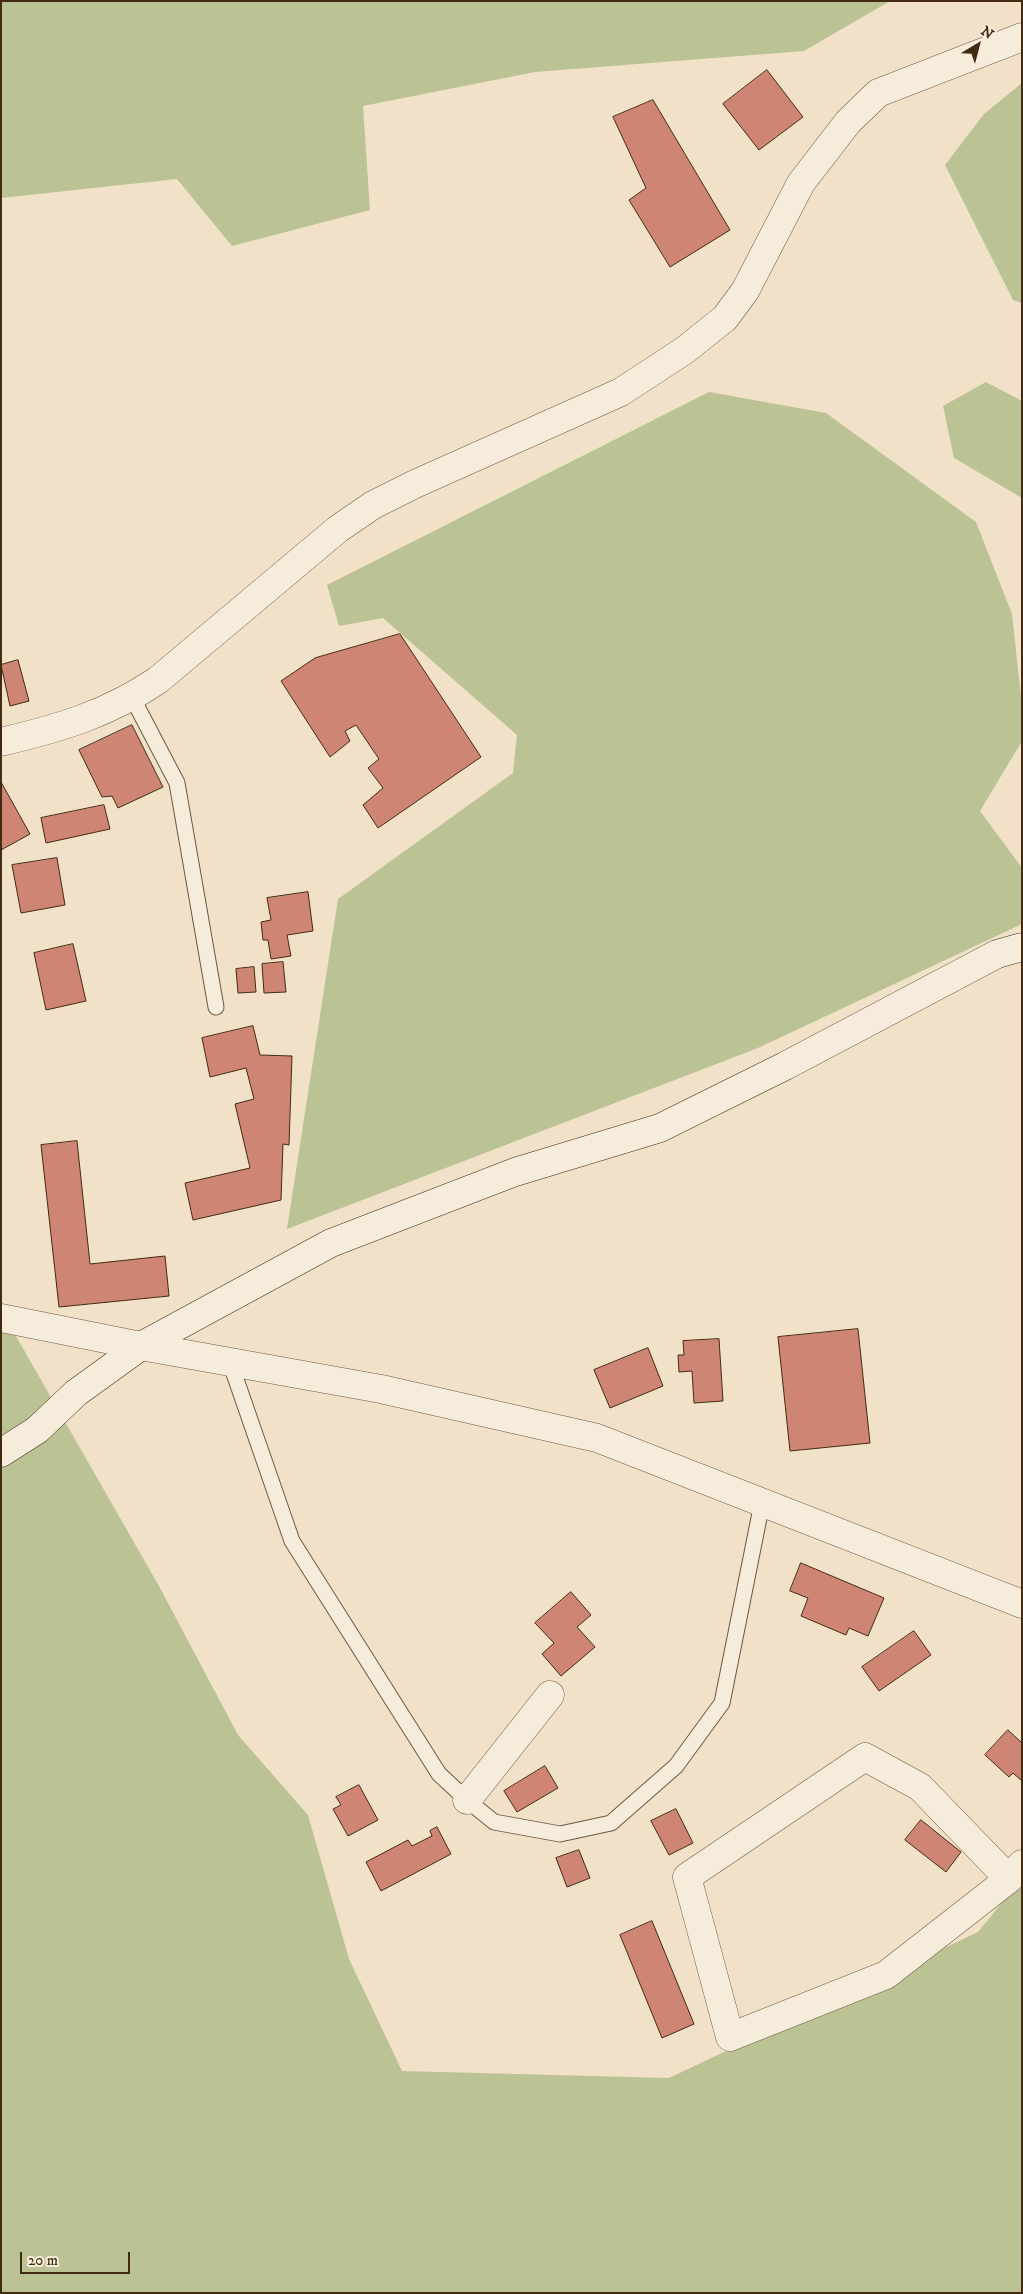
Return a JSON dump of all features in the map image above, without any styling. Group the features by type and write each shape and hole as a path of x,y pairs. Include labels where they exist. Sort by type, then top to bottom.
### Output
{"street":[{"path":"1,742 46,731 106,711 132,697 173,668 338,530 373,505 424,480 621,392 685,350 724,318 740,297 800,182 848,122 878,93 1022,37"},
{"path":"1,1453 37,1430 76,1393 141,1346 331,1243 515,1172 660,1128 785,1066 997,954 1022,947"},
{"path":"1,1318 141,1346 381,1389 597,1438 1022,1604"},
{"path":"467,1800 550,1695"},
{"path":"865,1757 920,1787 1016,1871 886,1975 730,2038 686,1877 865,1757"}],"lane":[{"path":"132,697 177,783 216,1007"},
{"path":"230,1362 292,1542 439,1774 494,1822 560,1834 611,1823 676,1766 722,1703 762,1503"}],"green space":[{"path":"1,1 890,1 804,51 535,72 363,106 370,210 232,246 177,179 1,198"},
{"path":"1022,83 1022,303 1013,300 945,165 984,114"},
{"path":"986,382 1022,401 1022,498 954,458 943,406"},
{"path":"709,392 826,413 976,522 1012,614 1022,706 1022,741 980,811 1022,868 1022,924 758,1048 287,1229 338,899 513,773 517,735 383,618 339,626 327,585"},
{"path":"1,1310 159,1586 238,1735 308,1815 349,1959 402,2071 669,2078 978,1932 1022,1878 1022,2293 1,2293"}],"building":[{"path":"767,70 803,117 759,150 723,104"},
{"path":"653,100 730,230 670,267 629,200 646,188 613,117"},
{"path":"400,634 481,757 378,828 363,805 383,788 368,768 379,759 356,725 345,731 350,741 330,757 281,681 315,658"},
{"path":"18,660 29,701 10,706 1,665"},
{"path":"132,725 163,787 118,808 112,796 102,797 79,750"},
{"path":"1,782 30,834 1,850"},
{"path":"104,805 110,829 46,843 41,818"},
{"path":"57,858 65,905 21,913 12,865"},
{"path":"308,892 313,931 287,935 291,956 271,959 268,940 263,940 261,922 271,920 267,898"},
{"path":"73,944 86,1001 46,1010 34,953"},
{"path":"283,962 286,992 264,993 262,964"},
{"path":"254,967 256,992 238,993 236,969"},
{"path":"253,1026 260,1055 292,1056 289,1145 283,1144 281,1200 193,1220 185,1183 250,1168 235,1104 254,1099 246,1068 210,1077 202,1038"},
{"path":"77,1141 90,1264 165,1256 169,1296 59,1307 41,1145"},
{"path":"858,1329 870,1443 790,1451 778,1337"},
{"path":"719,1339 723,1401 694,1403 692,1371 679,1372 678,1355 684,1355 683,1341"},
{"path":"648,1348 663,1386 610,1408 594,1370"},
{"path":"801,1563 884,1598 868,1636 849,1628 846,1635 801,1616 808,1598 790,1591"},
{"path":"571,1592 591,1615 577,1627 595,1647 561,1676 542,1654 554,1643 535,1623"},
{"path":"914,1631 931,1655 879,1691 862,1667"},
{"path":"1008,1730 1022,1743 1022,1781 1013,1773 1009,1777 985,1755"},
{"path":"545,1766 558,1788 517,1812 504,1791"},
{"path":"359,1785 378,1820 348,1836 333,1809 341,1805 336,1797"},
{"path":"676,1809 693,1843 669,1855 651,1821"},
{"path":"921,1820 961,1852 946,1872 905,1840"},
{"path":"437,1827 451,1854 381,1891 366,1862 408,1840 412,1846 432,1836 430,1831"},
{"path":"579,1850 590,1878 567,1887 556,1858"},
{"path":"652,1921 694,2024 662,2038 620,1935"}]}
